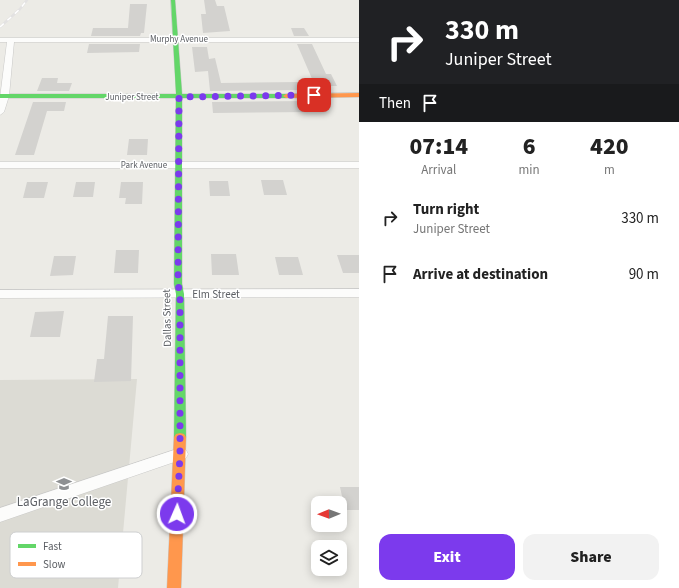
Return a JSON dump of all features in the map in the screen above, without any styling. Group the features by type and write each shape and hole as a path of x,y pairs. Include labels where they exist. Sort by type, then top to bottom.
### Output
{"street":[{"name":"Dallas Street","path":"173,0 179,97 178,284 180,294 180,454 174,588"},
{"name":"Murphy Avenue","path":"0,40 359,40"},
{"path":"0,112 11,40"},
{"name":"Juniper Street","path":"3,96 179,97 359,95"},
{"name":"Park Avenue","path":"0,166 359,165"},
{"name":"Elm Street","path":"0,294 359,293"},
{"path":"0,515 180,454"}],"shaded area":[{"name":"LaGrange College","path":"137,379 123,532 10,532 10,578 119,578 118,588 0,588 0,380"}],"building":[{"path":"204,0 215,0 217,6 224,6 230,31 203,33 201,14 206,14"},
{"path":"130,4 147,4 144,33 141,33 140,36 91,36 93,28 128,28"},
{"path":"291,28 304,28 309,36 294,36"},
{"path":"89,44 140,44 139,52 87,53"},
{"path":"297,44 312,44 326,74 331,74 337,86 329,86 330,88 316,88"},
{"path":"192,47 207,47 209,59 215,58 221,83 300,82 303,90 210,91 208,71 195,72"},
{"path":"42,78 58,78 57,83 72,83 69,91 37,91"},
{"path":"307,101 311,112 213,113 212,102"},
{"path":"33,102 66,102 64,111 47,111 34,155 15,155"},
{"path":"129,139 148,139 147,155 127,155"},
{"path":"261,180 283,180 287,195 264,195"},
{"path":"209,181 228,181 230,196 210,196"},
{"path":"27,182 48,182 44,198 23,198"},
{"path":"76,182 95,182 93,197 73,197"},
{"path":"121,182 143,182 142,204 125,204 126,198 119,198"},
{"path":"116,250 139,250 138,273 114,273"},
{"path":"211,254 236,254 239,275 212,275"},
{"path":"337,255 359,255 359,273 343,273"},
{"path":"54,256 76,256 73,275 50,276"},
{"path":"275,257 298,257 303,275 279,275"},
{"path":"64,311 60,337 30,337 35,312"},
{"path":"108,316 133,316 131,381 94,382 97,359 104,359"},
{"path":"340,487 359,487 359,510 347,510 347,496 342,496"}],"railway":[{"path":"0,27 20,9 27,0"}],"traffic: fast":[{"path":"173,0 179,97 178,284 180,294 180,437"},
{"path":"0,96 286,96"}],"traffic: slow":[{"path":"286,96 359,95"},
{"path":"174,588 180,437"}],"place":[{"name":"LaGrange College","path":"64,484"}],"route":[{"path":"177,514 180,454 180,294 178,284 179,97 314,95"}]}
